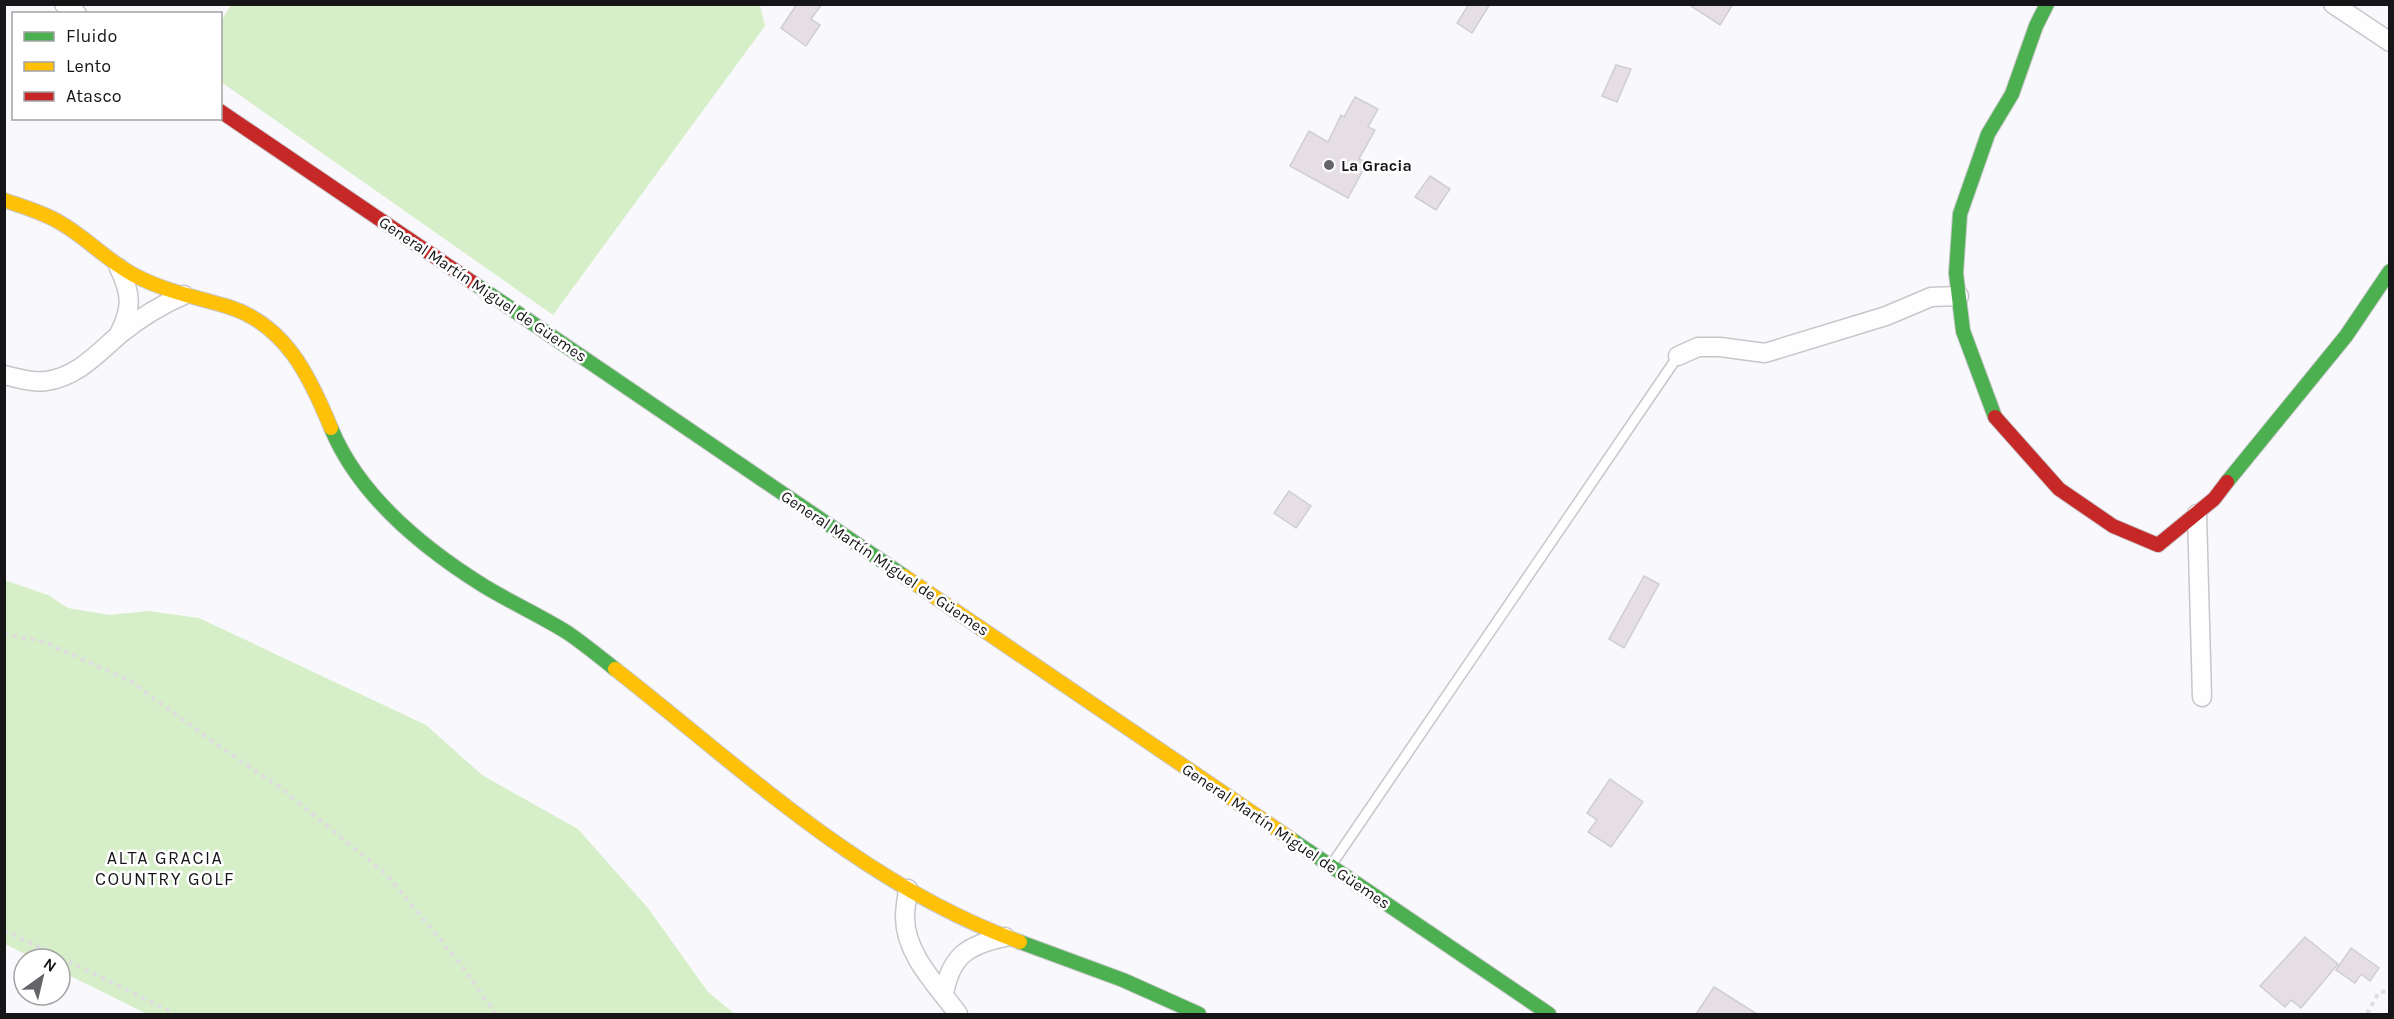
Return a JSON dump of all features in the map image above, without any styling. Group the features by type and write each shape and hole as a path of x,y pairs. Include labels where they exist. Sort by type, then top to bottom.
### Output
{"street":[{"path":"2047,4 2036,26 2012,94 1988,134 1960,214 1956,273 1963,331 1994,415 2059,489 2113,526 2158,544 2214,499 2346,336 2390,271"},
{"path":"2333,4 2390,42"},
{"name":"General Martín Miguel de Güemes","path":"222,112 1549,1014"},
{"path":"4,200 61,222 119,268 144,281 183,295 226,305 251,316 274,332 296,357 311,381 342,453 366,486 425,543 484,586 568,633 830,840 941,908 1005,937 1075,961 1199,1014"},
{"path":"118,336 128,316 129,299 128,286 119,268"},
{"path":"4,375 47,381 82,367 148,313 183,295"},
{"path":"1678,356 1698,347 1720,347 1765,353 1886,316 1931,297 1959,296"},
{"path":"2196,514 2202,697"},
{"path":"908,889 905,919 910,943 921,966 958,1014"},
{"path":"944,994 947,977 961,955 985,941 1005,937"}],"lane":[{"path":"1331,866 1678,356"}],"path":[{"path":"4,634 44,642 130,681 282,789 387,875 462,966 496,1014"},
{"path":"4,930 175,1014"},
{"path":"2367,1014 2379,992 2390,991"}],"green space":[{"path":"231,5 760,5 765,26 553,315 222,83 222,19"},
{"path":"4,580 48,595 68,608 109,615 148,611 199,618 426,725 482,775 578,829 648,908 708,992 735,1014 147,1014 72,977 72,947 12,948 5,944"}],"building":[{"path":"797,4 822,4 811,19 820,25 806,46 781,28"},
{"path":"1469,4 1490,4 1472,33 1457,23"},
{"path":"1688,4 1733,4 1720,25"},
{"path":"1616,65 1631,69 1617,102 1602,96"},
{"name":"La Gracia","path":"1355,97 1378,109 1368,127 1375,130 1359,159 1367,163 1348,198 1290,166 1309,131 1328,142 1341,115 1344,117"},
{"path":"1430,176 1450,189 1436,210 1415,197"},
{"path":"1289,491 1311,506 1296,528 1274,513"},
{"path":"1644,576 1659,584 1624,648 1609,639"},
{"path":"1610,779 1643,802 1611,847 1588,832 1597,820 1587,813"},
{"path":"2305,937 2338,964 2301,1008 2291,1000 2285,1007 2260,986"},
{"path":"2351,948 2379,968 2370,981 2361,974 2355,983 2336,970"},
{"path":"1714,987 1757,1014 1696,1014"}],"traffic: fast":[{"path":"1995,417 1963,331 1956,273 1960,214 1988,134 2012,94 2036,26 2047,4"},
{"path":"2227,482 2346,336 2390,271"},
{"path":"475,284 904,576"},
{"path":"331,428 358,476 395,518 416,537 484,586 568,633 615,669"},
{"path":"1291,839 1549,1014"},
{"path":"1020,942 1123,980 1199,1014"}],"traffic: slow":[{"path":"4,200 39,212 59,222 105,256 145,281 229,307 249,315 266,326 294,355 305,372 331,428"},
{"path":"904,576 1291,839"},
{"path":"615,669 758,785 857,857 909,890 963,918 1020,942"}],"traffic: jam":[{"path":"222,112 475,284"},
{"path":"1995,417 2059,489 2113,526 2158,545 2214,499 2227,482"}],"place":[{"name":"La Gracia","path":"1329,165"}],"district":[{"name":"ALTA GRACIA COUNTRY GOLF","path":"165,868"}]}
